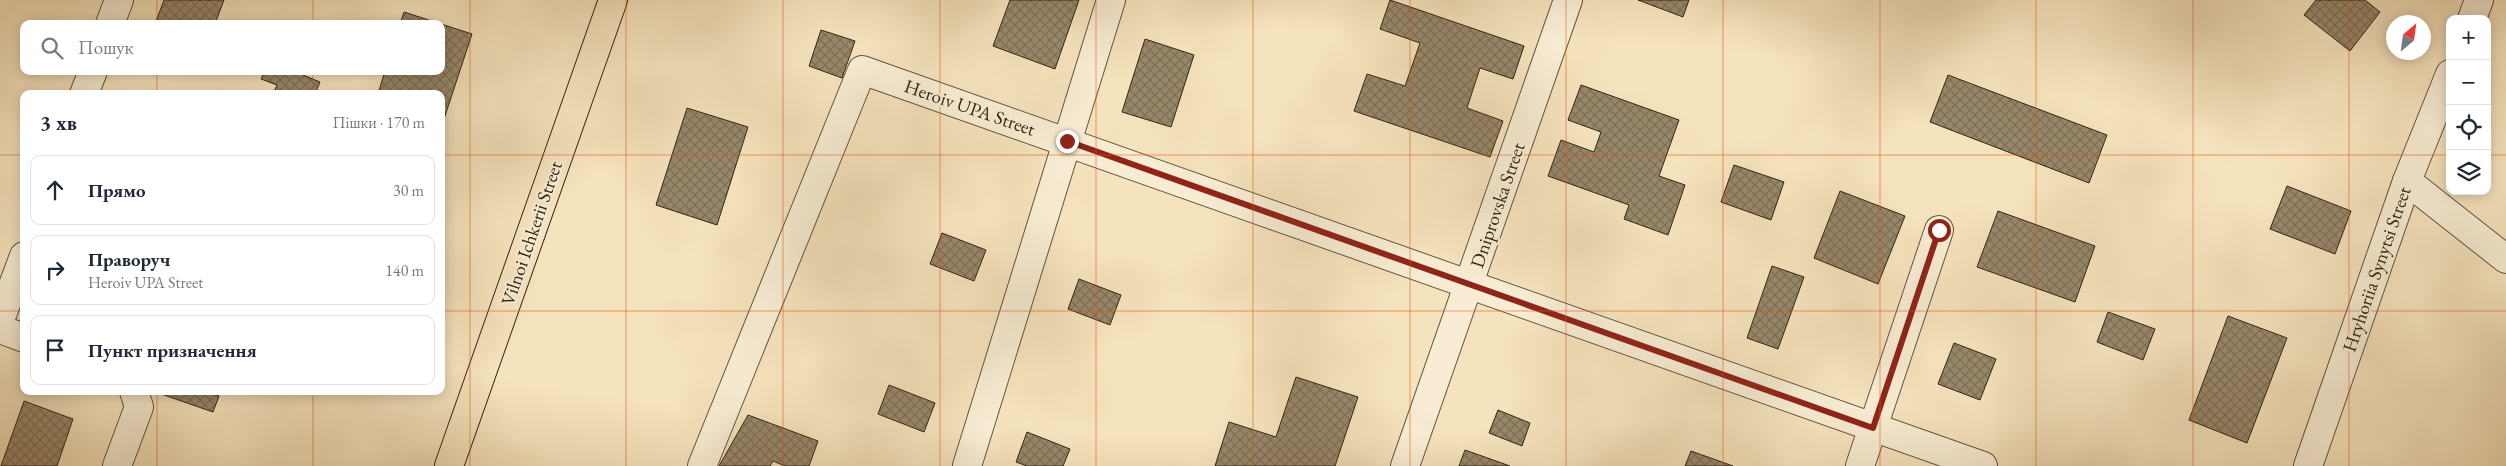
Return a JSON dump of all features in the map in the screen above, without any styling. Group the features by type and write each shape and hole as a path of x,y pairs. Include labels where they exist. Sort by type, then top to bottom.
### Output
{"main road":[{"name":"Vilnoi Ichkerii Street","path":"449,466 613,0"}],"street":[{"path":"112,20 119,0"},
{"path":"967,466 1111,0"},
{"name":"Dniprovska Street","path":"1405,466 1568,0"},
{"path":"2473,15 2479,0"},
{"name":"Heroiv UPA Street","path":"702,466 862,70 1469,283 1982,466"},
{"path":"86,90 91,75"},
{"name":"Hryhoriia Synytsi Street","path":"2308,466 2407,181 2446,84"},
{"path":"2407,181 2506,259"},
{"path":"1860,466 1939,230"},
{"path":"0,320 20,267"},
{"path":"0,330 20,337"},
{"path":"117,466 139,407 135,395"}],"building":[{"path":"164,0 224,0 216,20 156,20"},
{"path":"1010,0 1079,0 1055,69 993,46"},
{"path":"1390,0 1524,46 1513,79 1480,68 1467,108 1503,121 1490,157 1354,111 1367,74 1405,86 1420,43 1380,29"},
{"path":"1638,0 1689,0 1683,17"},
{"path":"2316,0 2365,0 2380,12 2350,51 2304,15"},
{"path":"404,12 429,20 401,20"},
{"path":"445,25 472,34 445,116 445,90 379,90 384,75 445,75"},
{"path":"821,30 855,41 842,78 809,66"},
{"path":"1145,39 1194,55 1171,127 1122,112"},
{"path":"263,75 303,75 320,82 317,90 275,90 277,85 261,79"},
{"path":"1948,75 2107,135 2089,183 1930,122"},
{"path":"1581,85 1679,120 1659,176 1685,185 1668,235 1624,219 1629,205 1548,176 1561,140 1594,152 1601,132 1568,120"},
{"path":"687,108 748,127 717,225 656,205"},
{"path":"1734,165 1784,182 1771,220 1721,202"},
{"path":"2287,186 2351,211 2335,254 2270,229"},
{"path":"1840,191 1905,216 1878,284 1814,258"},
{"path":"1998,211 2095,246 2075,302 1977,267"},
{"path":"942,233 986,250 974,281 930,264"},
{"path":"1772,266 1804,277 1778,349 1747,338"},
{"path":"1079,279 1121,295 1110,325 1068,309"},
{"path":"2108,312 2155,329 2143,360 2097,342"},
{"path":"2228,316 2287,338 2247,443 2189,420"},
{"path":"1954,343 1996,359 1980,400 1938,384"},
{"path":"1296,377 1358,397 1335,466 1215,466 1229,422 1276,437"},
{"path":"889,385 935,403 924,432 878,414"},
{"path":"164,395 216,395 219,396 213,412"},
{"path":"24,401 73,419 57,466 1,466"},
{"path":"1498,410 1530,423 1522,446 1489,433"},
{"path":"748,415 818,441 809,466 785,466 773,461 770,466 719,466"},
{"path":"1027,432 1070,449 1063,466 1027,466 1016,462"},
{"path":"1465,450 1510,466 1459,466"},
{"path":"1691,451 1733,466 1685,466"}],"route":[{"path":"1067,141 1873,428 1939,230"}]}
